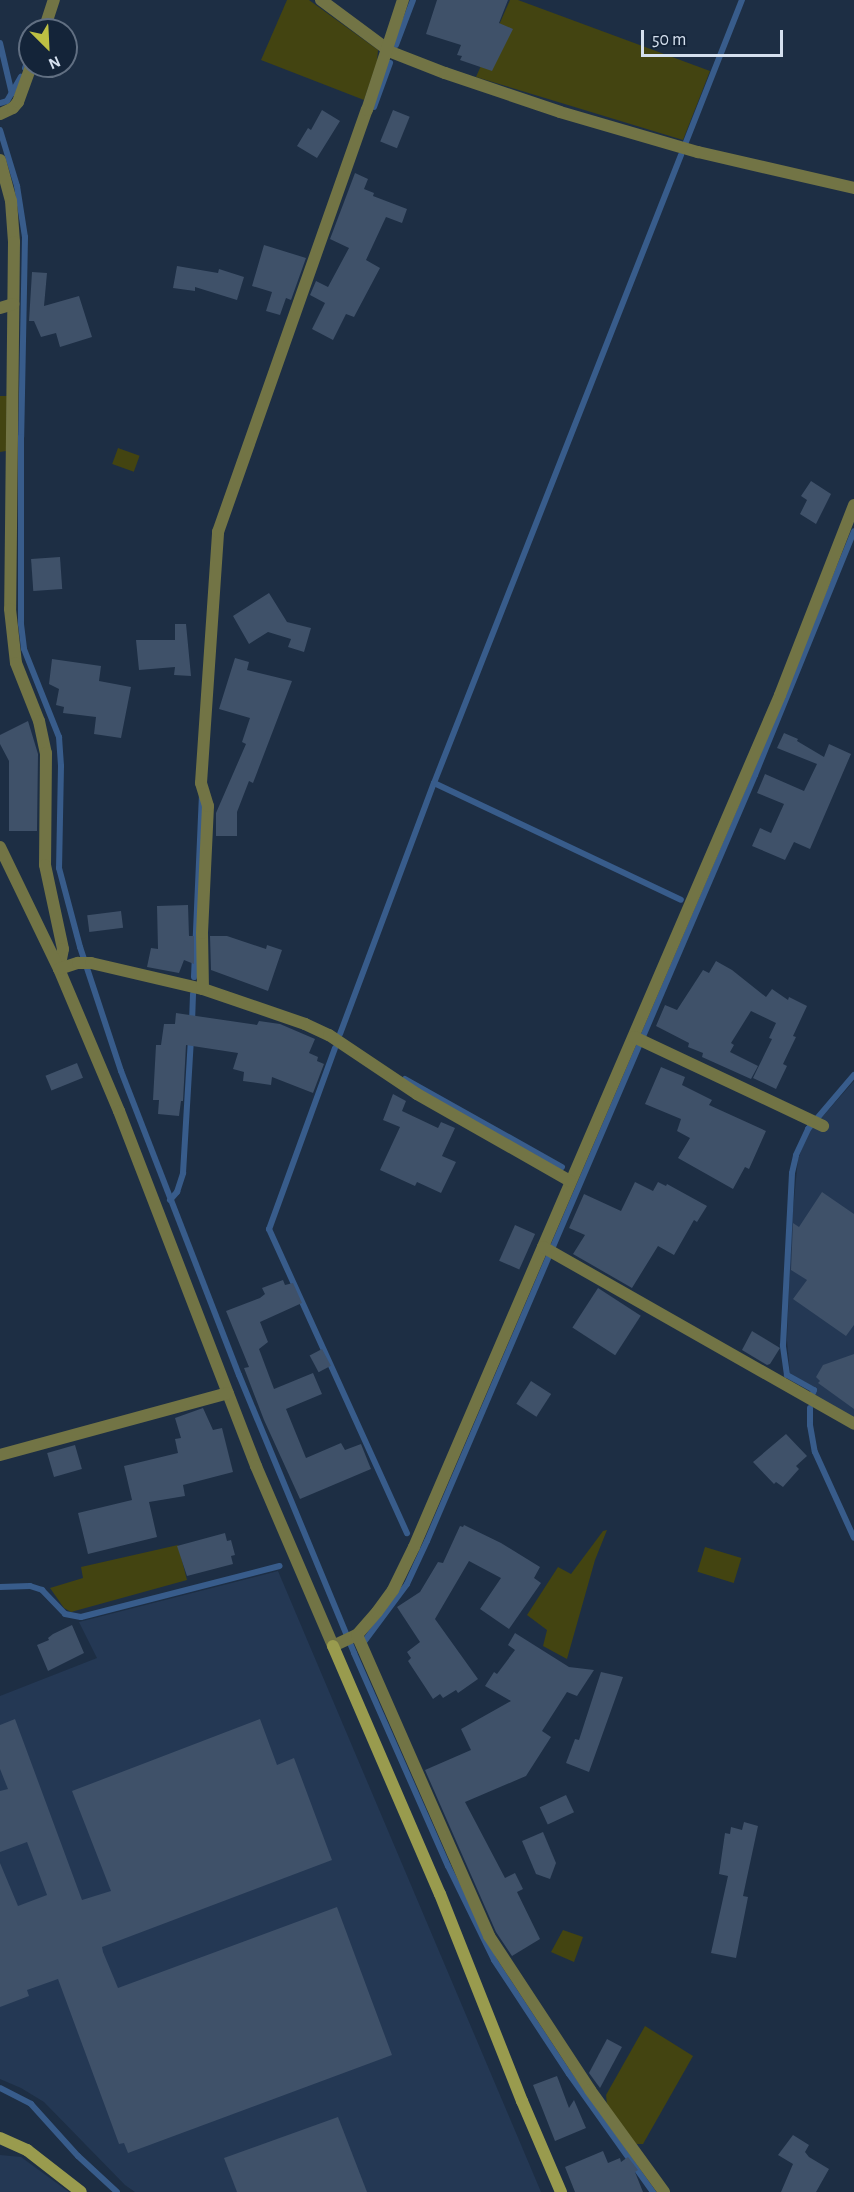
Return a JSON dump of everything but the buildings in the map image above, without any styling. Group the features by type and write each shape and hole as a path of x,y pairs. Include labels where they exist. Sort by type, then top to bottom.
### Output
{"street":[{"path":"48,18 54,0"},
{"path":"321,0 402,58 560,112 699,152 854,188"},
{"path":"203,989 202,933 208,806 203,791 218,532 367,110 403,0"},
{"path":"1,114 18,102 27,78"},
{"path":"0,160 13,216 10,609 16,663 39,721 46,753 45,866 63,949 59,969"},
{"path":"0,308 13,304"},
{"path":"352,1642 393,1590 550,1251 570,1181 640,1040 780,695 854,505"},
{"path":"0,847 59,969 118,1111 228,1393 352,1642 489,1936 590,2090 664,2192"},
{"path":"59,969 85,963 203,989 297,1021 329,1035 417,1094 570,1181"},
{"path":"640,1040 817,1123"},
{"path":"550,1251 854,1424"},
{"path":"0,1455 228,1393"},
{"path":"352,1642 440,1894 522,2101 561,2192"},
{"path":"0,2138 27,2150 81,2192"}],"shaded area":[{"path":"287,0 309,0 378,50 377,62 364,100 261,60"},
{"path":"510,0 518,0 710,71 683,140 476,77"},
{"path":"0,396 7,396 6,451 0,452"},
{"path":"118,448 140,456 134,472 112,464"},
{"path":"854,1081 854,1419 816,1397 816,1389 790,1373 787,1340 791,1231 798,1159 808,1133"},
{"path":"607,1530 595,1560 567,1659 543,1646 547,1630 527,1615 558,1567 571,1574 603,1531"},
{"path":"178,1545 187,1580 71,1612 64,1608 50,1588 83,1578 81,1567"},
{"path":"705,1547 741,1558 734,1583 697,1572"},
{"path":"278,1571 541,2192 135,2192 125,2185 44,2102 0,2079 0,1696 97,1658 79,1622"},
{"path":"563,1930 583,1937 574,1962 551,1952"},
{"path":"645,2026 693,2056 643,2144 635,2144 607,2105 606,2095"},
{"path":"0,2155 21,2157 69,2192 0,2192"}],"waterway":[{"path":"396,45 413,0"},
{"path":"686,142 742,0"},
{"path":"0,43 12,94"},
{"path":"374,107 390,63"},
{"path":"0,103 7,101 20,78"},
{"path":"0,130 17,186 25,237 21,437 21,624 24,649 59,737 61,766 59,868 80,947 121,1071 239,1375 354,1653 448,1866 494,1960 569,2074 653,2192"},
{"path":"340,1034 434,783 681,155"},
{"path":"361,1646 407,1584 427,1541 755,775 854,531"},
{"path":"434,783 681,900"},
{"path":"194,977 202,795"},
{"path":"192,1023 193,994"},
{"path":"170,1200 177,1192 183,1173 191,1039"},
{"path":"335,1048 269,1229 407,1533"},
{"path":"813,1393 814,1390 787,1375 783,1345 792,1173 796,1155 808,1129 854,1075"},
{"path":"405,1079 562,1167"},
{"path":"810,1408 810,1425 815,1452 854,1538"},
{"path":"0,1587 30,1586 42,1590 65,1614 81,1617 280,1566"},
{"path":"0,2088 31,2104 78,2156 117,2192"}]}
